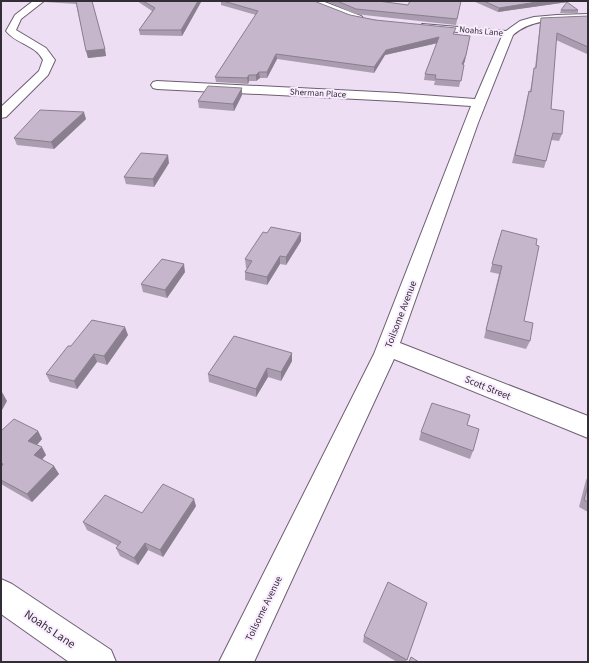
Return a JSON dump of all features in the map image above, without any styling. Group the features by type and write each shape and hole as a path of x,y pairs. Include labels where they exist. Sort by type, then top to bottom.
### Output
{"street":[{"path":"1,114 44,72 49,60 47,54 42,49 15,37 10,31 12,24 17,18 39,1"},
{"path":"314,1 353,17 366,20"},
{"path":"508,34 517,26 536,20 588,17"},
{"name":"Noahs Lane","path":"415,25 508,34"},
{"name":"Toilsome Avenue","path":"236,662 388,347 479,103 508,34"},
{"name":"Sherman Place","path":"157,85 396,97 479,103"},
{"name":"Scott Street","path":"388,347 588,427"},
{"name":"Noahs Lane","path":"1,595 99,662"}],"building":[{"path":"76,1 92,1 105,49 86,51"},
{"path":"143,1 198,1 181,30 139,30 155,8"},
{"path":"223,1 314,1 350,15 375,20 456,28 453,34 470,36 466,55 462,64 464,65 461,81 435,79 436,75 425,74 439,37 386,50 374,67 276,54 267,72 259,72 256,75 249,75 247,78 215,77 258,11"},
{"path":"337,1 378,1 408,5 410,1 461,1 457,19 356,9"},
{"path":"484,1 543,1 499,8"},
{"path":"567,2 578,10 561,10"},
{"path":"588,16 588,47 557,33 551,109 564,111 562,134 553,133 546,161 515,155 529,91 531,92 534,68 536,68 541,18"},
{"path":"208,86 242,88 233,104 198,101"},
{"path":"40,110 84,112 51,142 14,138"},
{"path":"141,153 168,155 153,179 124,177"},
{"path":"271,227 301,233 286,257 280,256 267,277 245,272 252,261 245,259 263,232 267,233"},
{"path":"502,230 537,239 536,245 539,246 524,321 533,323 530,341 486,330 502,266 492,264"},
{"path":"162,259 184,264 165,290 141,284"},
{"path":"92,320 125,327 104,356 94,354 74,381 46,374 68,346 71,346"},
{"path":"234,336 292,353 281,372 267,368 256,389 208,374"},
{"path":"432,403 470,415 467,425 479,429 473,451 421,432"},
{"path":"14,419 38,431 28,441 42,447 34,455 54,466 27,494 1,480 1,467 3,464 1,463 1,431"},
{"path":"163,484 194,499 160,550 145,543 134,558 116,548 121,542 83,522 105,495 142,513"},
{"path":"588,485 588,502 584,500"},
{"path":"388,582 427,603 407,660 364,636"},
{"path":"411,657 419,662 409,662"}]}
